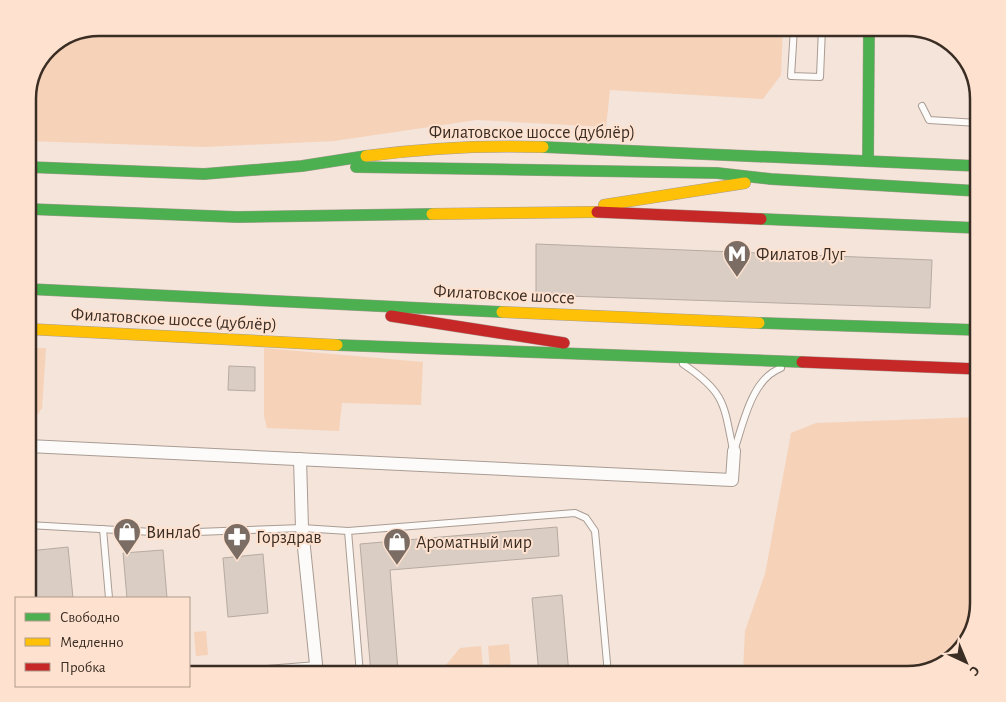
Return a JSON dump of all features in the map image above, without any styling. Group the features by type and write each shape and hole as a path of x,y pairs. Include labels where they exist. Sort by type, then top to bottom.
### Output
{"street":[{"path":"868,161 869,36"},
{"name":"Филатовское шоссе (дублёр)","path":"36,166 204,174 302,166 415,149 509,146 970,166"},
{"path":"302,166 717,173 771,179 970,191"},
{"path":"550,213 771,179"},
{"path":"36,210 246,217 595,212 970,228"},
{"name":"Филатовское шоссе","path":"36,290 294,300 775,326 970,330"},
{"path":"294,300 649,357"},
{"name":"Филатовское шоссе (дублёр)","path":"36,329 245,341 970,369"},
{"path":"36,446 732,480 734,451"},
{"path":"300,459 302,528 317,666"}],"lane":[{"path":"794,36 791,76 820,77 822,36"},
{"path":"922,106 929,120 970,123"},
{"path":"674,358 697,373 714,388 724,403 734,451"},
{"path":"734,451 751,400 763,382 776,370 801,361"},
{"path":"36,526 172,533 302,528 348,531 570,512 579,514 592,524 596,531 607,666"},
{"path":"103,529 109,597"},
{"path":"348,531 359,666"}],"shaded area":[{"path":"99,36 783,36 781,75 763,99 610,90 606,127 477,120 334,141 204,147 36,141 36,95 43,71 47,64 64,47 87,37"},
{"path":"36,348 46,348 42,408 36,417"},
{"path":"264,348 423,362 421,405 342,403 339,431 267,428 264,416"},
{"path":"970,417 970,603 968,619 960,637 941,637 941,656 923,664 907,666 743,666 745,631 765,574 791,433 816,423"},
{"path":"206,631 208,655 196,656 194,632"},
{"path":"509,644 511,666 490,666 488,646"},
{"path":"481,646 483,666 445,666 460,648"}],"building":[{"path":"536,244 932,260 930,308 536,295"},
{"path":"229,366 255,367 255,391 228,390"},
{"path":"557,527 559,556 390,570 398,666 370,666 360,544"},
{"path":"68,547 73,597 36,597 36,550"},
{"path":"163,550 167,597 127,597 123,553"},
{"path":"263,554 268,613 228,617 223,558"},
{"path":"562,595 568,666 538,666 532,598"}],"traffic: fast":[{"path":"868,161 869,36"},
{"path":"543,147 970,166"},
{"path":"36,167 204,174 302,166 366,156"},
{"path":"356,167 717,173 771,179 970,191"},
{"path":"36,209 237,217 432,214"},
{"path":"761,219 970,228"},
{"path":"36,289 502,312"},
{"path":"759,323 970,330"},
{"path":"337,345 802,362"}],"traffic: slow":[{"path":"366,156 454,148 498,146 543,147"},
{"path":"604,205 745,183"},
{"path":"432,214 597,212"},
{"path":"502,312 759,323"},
{"path":"36,329 337,345"}],"traffic: jam":[{"path":"597,212 761,219"},
{"path":"391,316 564,343"},
{"path":"802,362 970,369"}],"place":[{"name":"Филатов Луг","path":"737,278"},
{"name":"Винлаб","path":"127,556"},
{"name":"Горздрав","path":"237,561"},
{"name":"Ароматный мир","path":"397,566"}]}
